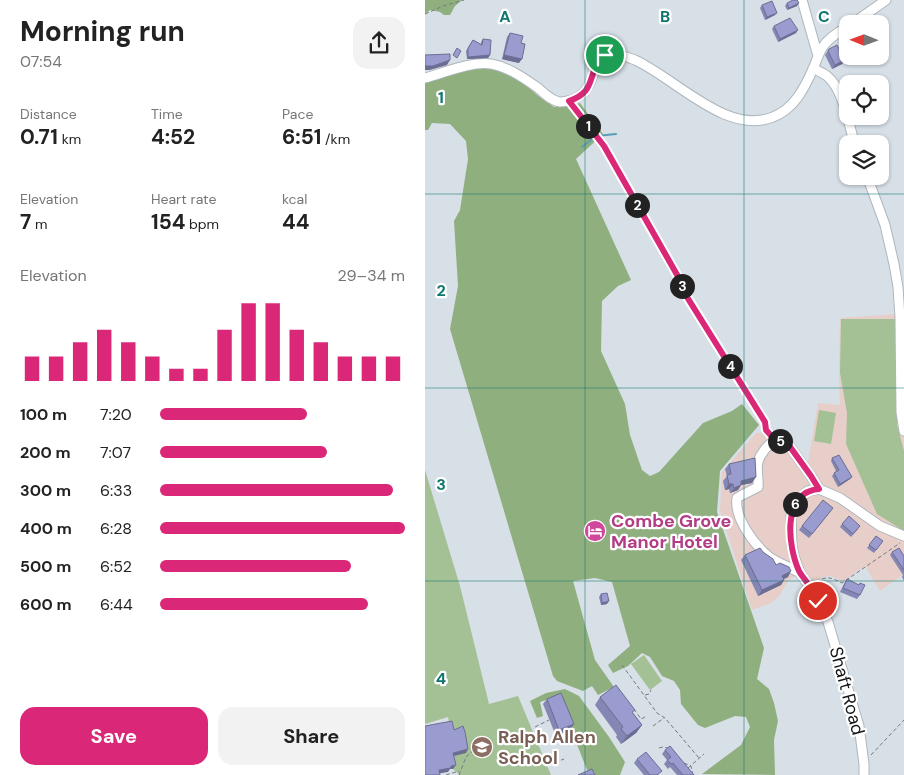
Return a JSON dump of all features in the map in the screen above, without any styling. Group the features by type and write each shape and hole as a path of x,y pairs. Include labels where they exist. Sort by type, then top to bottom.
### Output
{"street":[{"path":"802,0 817,56"},
{"path":"865,15 886,0"},
{"path":"425,78 471,65 490,64 516,73 555,100 561,102 577,98 585,93 590,85 598,61 605,55 619,54 637,61 724,114 748,121 759,120 772,118 785,112 794,104 802,91 817,56 831,38 839,32"},
{"path":"813,68 827,76 836,88 844,104 853,135"},
{"path":"870,185 885,225 894,264 901,318 901,412 904,431"},
{"path":"800,573 769,556 749,536 737,512 737,498 757,487 759,481 757,464 768,446 776,441 784,441 788,444 819,489 840,498 880,526 904,536"},
{"name":"Shaft Road","path":"819,489 808,491 795,504 791,515 792,546 800,573 810,587 828,622 859,726 864,775"}],"path":[{"path":"425,14 464,0"},
{"path":"569,101 604,146 680,280 682,289 765,422 766,430 776,441"},
{"path":"810,587 822,579 830,577 843,583 902,541 904,545"},
{"path":"621,665 657,713 665,718 699,758"},
{"path":"644,695 649,694 651,690"},
{"path":"632,707 641,719 645,717"},
{"path":"653,726 665,718"},
{"path":"535,727 549,720"},
{"path":"863,756 871,756 904,720"},
{"path":"459,775 466,757 474,750 473,748"},
{"path":"659,748 668,748"},
{"path":"685,770 704,754"},
{"path":"549,766 564,759"},
{"path":"679,759 691,766 693,775"},
{"path":"445,775 460,771"}],"shaded area":[{"path":"897,314 904,403 904,574 880,591 865,566 842,582 831,576 822,577 812,584 802,572 789,580 779,596 771,603 752,610 720,511 722,472 756,433 791,433 793,441 808,463 818,403 840,405 840,318"}],"green space":[{"path":"425,0 462,0 455,6 450,15 444,15 430,10 425,14"},
{"path":"479,67 498,69 522,81 554,107 580,103 603,134 576,159 631,280 618,286 602,301 601,351 625,404 630,435 642,470 650,476 659,472 703,423 732,411 742,404 759,425 720,471 717,512 764,648 757,679 769,689 778,721 774,740 775,775 702,774 741,745 750,727 746,717 735,716 705,728 698,725 681,704 680,690 674,681 662,676 650,657 642,653 628,666 613,673 608,665 630,646 612,582 595,578 573,581 595,660 614,687 598,695 592,686 583,691 557,681 553,676 450,329 458,286 454,221 460,210 468,159 466,141 450,124 432,123 428,130 425,130 425,82"},
{"path":"841,319 896,319 897,425 904,451 904,531 877,514 846,444 847,413 840,373"},
{"path":"819,410 836,413 831,444 814,441"},
{"path":"425,470 460,586 489,704 518,696 551,775 460,775 453,769 450,757 455,756 448,717 425,724"},
{"path":"644,655 662,681 650,690 631,664"},
{"path":"565,689 579,696 625,762 620,775 589,775 558,696 540,702 543,716 537,718 530,701 546,693"}],"building":[{"path":"797,0 799,3 789,8 787,3"},
{"path":"772,1 777,13 767,17 762,5"},
{"path":"790,18 798,30 780,39 774,26"},
{"path":"510,33 523,36 521,43 525,44 522,59 504,55"},
{"path":"483,39 491,40 490,55 468,57 468,48 473,40 482,45"},
{"path":"837,45 839,49 839,63 835,65 828,51"},
{"path":"457,48 461,51 457,58 453,55"},
{"path":"450,54 450,60 433,66 425,66 425,55"},
{"path":"839,455 852,477 840,484 834,473 839,470 832,458"},
{"path":"755,458 756,477 741,481 741,485 734,488 733,484 729,484 727,475 731,474 729,464"},
{"path":"823,500 833,508 812,534 802,526"},
{"path":"849,516 860,526 853,534 842,524"},
{"path":"876,536 883,541 876,550 869,545"},
{"path":"760,548 773,559 776,565 780,563 789,567 791,571 782,576 784,580 762,590 745,555"},
{"path":"899,548 904,556 904,570 892,552"},
{"path":"847,579 859,585 860,583 865,585 860,595 843,588"},
{"path":"607,593 609,601 602,603 601,594"},
{"path":"616,685 635,710 632,712 642,725 627,736 621,729 623,727 600,697"},
{"path":"561,693 574,724 559,730 547,699"},
{"path":"452,721 454,730 463,726 468,749 453,753 456,765 439,770 440,775 425,775 425,726"},
{"path":"670,746 694,775 683,775 673,763 671,764 667,760 671,757 665,750"},
{"path":"646,752 662,771 657,775 650,775 637,759"},
{"path":"592,769 595,775 578,775"}],"waterway":[{"path":"582,147 596,136 616,134"}],"place":[{"name":"Combe Grove Manor Hotel","path":"595,531"},
{"name":"Ralph Allen School","path":"482,747"}],"route":[{"path":"605,55 598,61 590,85 585,93 569,101 604,146 680,280 682,289 765,422 766,430 776,441 784,441 788,444 819,489 808,491 801,497 795,504 791,515 792,546 795,560 800,573 818,601"}]}
